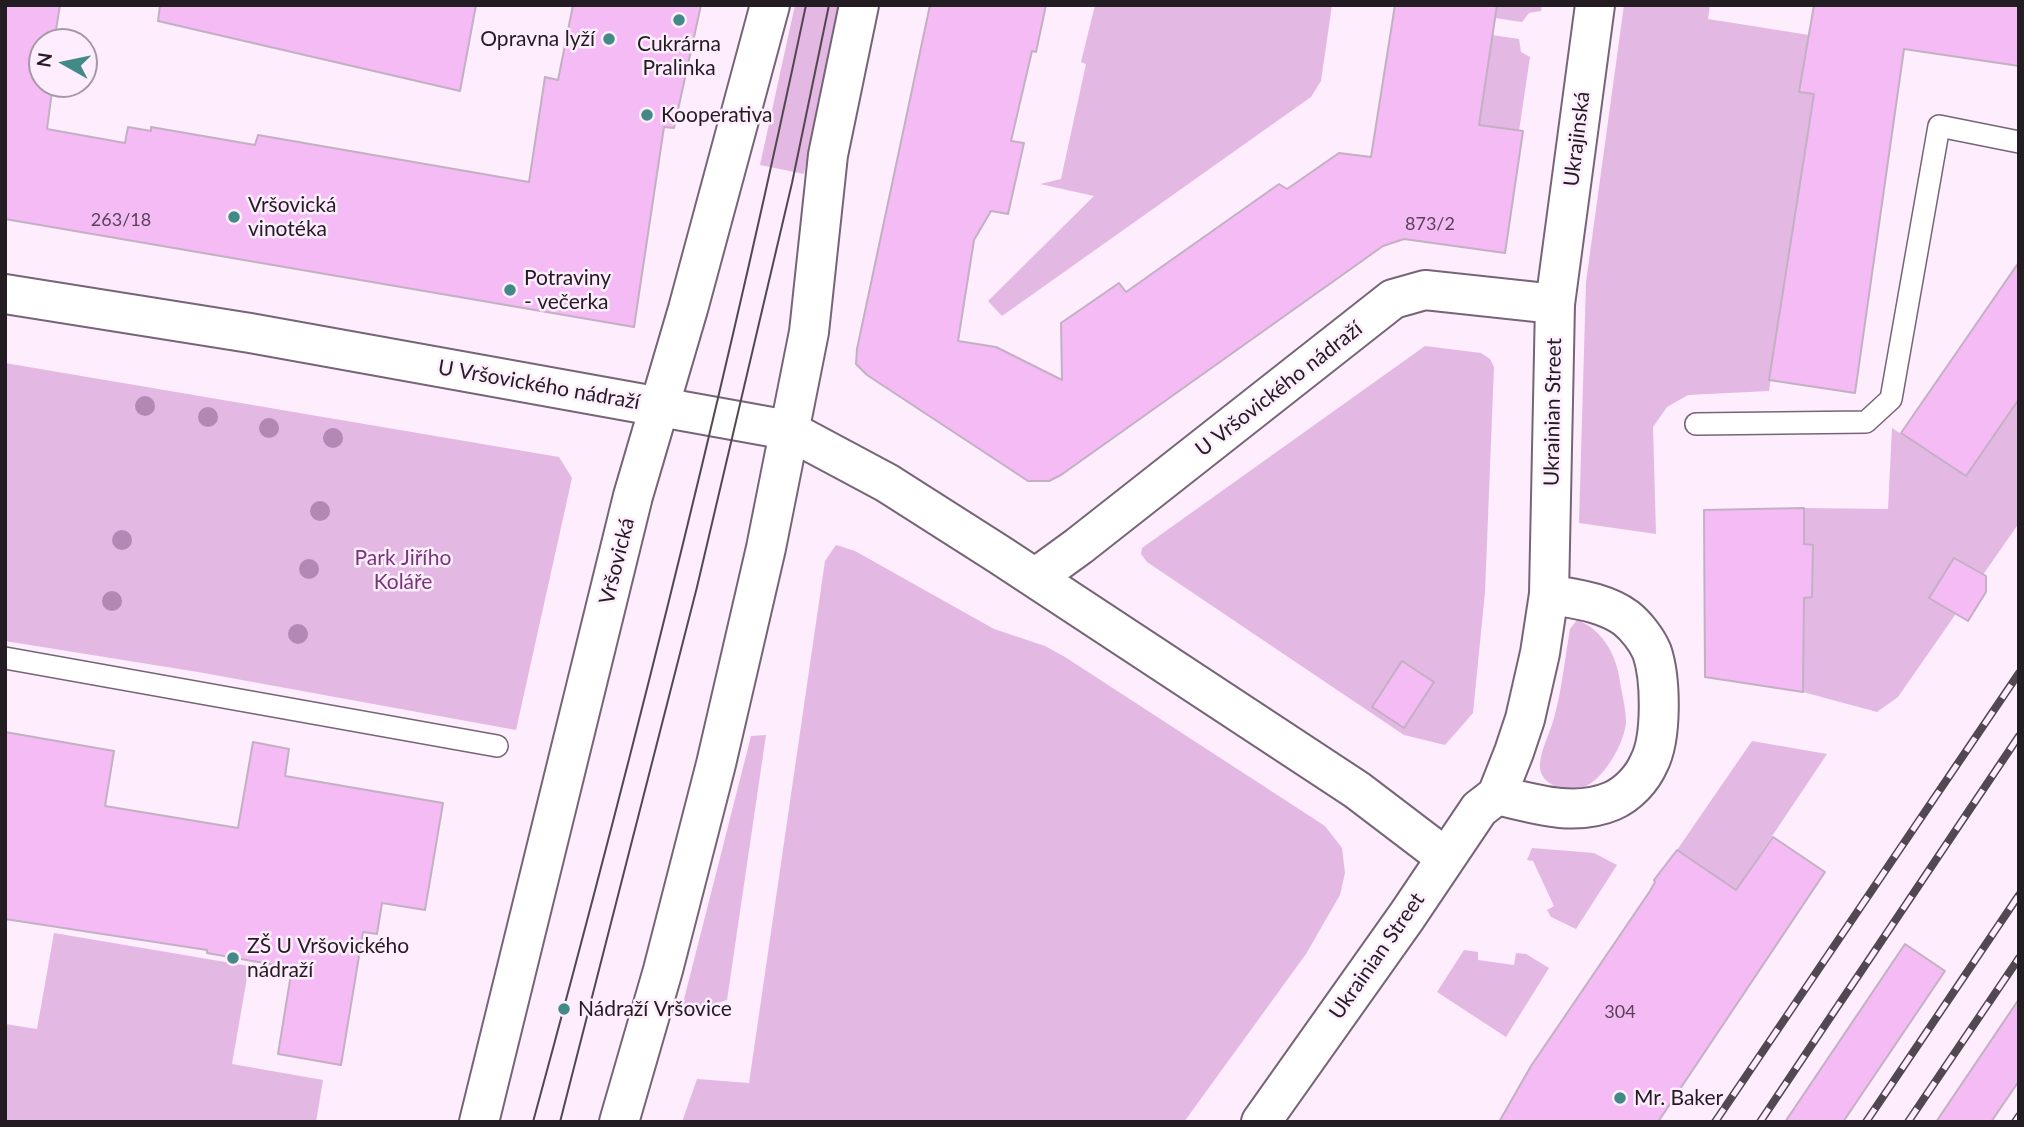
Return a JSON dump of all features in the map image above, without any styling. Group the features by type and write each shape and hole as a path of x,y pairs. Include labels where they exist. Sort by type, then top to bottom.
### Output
{"street":[{"name":"Vršovická","path":"480,1122 633,496 770,5"},
{"path":"619,1122 663,970 716,764 766,548 808,332 828,155 859,5"},
{"name":"Ukrainian Street","path":"1261,1122 1479,809 1497,794 1525,719 1540,653 1549,594 1555,304 1595,5"},
{"name":"U Vršovického nádraží","path":"1035,578 1393,299 1425,290 1555,304"},
{"name":"U Vršovického nádraží","path":"5,294 250,332 788,430 887,483 1035,578 1357,790 1445,858"},
{"path":"1497,794 1544,806 1590,808 1616,799 1637,783 1650,762 1657,735 1656,678 1651,652 1641,633 1626,618 1612,610 1549,594"}],"lane":[{"path":"1696,424 1866,422 1891,399 1939,126 2019,142"},
{"path":"5,658 497,746"}],"green space":[{"path":"795,5 841,5 804,174 760,165"},
{"path":"1095,5 1332,5 1321,81 1311,97 1002,316 988,301 1094,196 1040,184 1061,179 1086,64 1081,62"},
{"path":"1497,5 1542,5 1541,11 1529,13 1522,22 1495,18"},
{"path":"1624,5 1710,5 1708,19 1809,35 1799,92 1814,94 1769,391 1688,395 1667,407 1653,427 1656,534 1579,523 1586,282"},
{"path":"1492,35 1519,39 1521,52 1530,57 1519,131 1479,125"},
{"path":"1425,346 1481,353 1490,359 1494,367 1485,592 1473,713 1445,745 1404,735 1147,562 1141,554 1142,548","holes":["1403,661 1434,682 1404,728 1373,706"]},
{"name":"Park Jiřího Koláře","path":"5,363 559,457 572,478 516,730 198,672 5,641"},
{"path":"2019,399 2019,523 1898,697 1877,712 1803,692 1804,598 1812,596 1813,546 1804,544 1804,508 1888,509 1892,428 1966,476"},
{"path":"836,545 855,551 994,629 1045,646 1065,657 1325,826 1342,848 1345,873 1340,895 1306,954 1184,1122 682,1122 697,1079 749,1083 825,561"},
{"path":"1577,620 1599,635 1614,658 1626,723 1621,741 1605,769 1584,787 1570,789 1549,782 1541,771 1540,764 1557,707 1570,629"},
{"path":"766,735 727,1000 680,1015 751,736"},
{"path":"1752,741 1827,754 1736,890 1677,850"},
{"path":"1532,848 1594,853 1617,865 1576,929 1551,917 1547,910 1554,906 1533,861 1527,860"},
{"path":"54,933 249,966 232,1064 323,1080 316,1122 5,1122 5,1024 37,1029"},
{"path":"1464,950 1478,952 1478,960 1514,965 1516,953 1526,954 1549,968 1506,1037 1437,992"}],"building":[{"path":"5,5 60,5 56,28 28,28 28,98 51,98 47,129 125,143 128,127 151,131 151,127 255,145 258,135 529,182 545,77 558,80 573,5 701,5 674,128 664,127 634,327 5,219"},
{"path":"160,5 476,5 460,91 158,21"},
{"path":"930,5 1046,5 1011,141 1024,143 1008,214 991,211 974,240 958,341 996,347 1062,380 1061,323 1119,283 1126,292 1279,184 1287,189 1339,153 1371,157 1395,5 1497,5 1479,125 1523,131 1505,253 1404,239 1383,246 1061,475 1049,481 1028,481 867,375 856,364"},
{"path":"1814,5 2019,5 2019,66 1904,49 1855,393 1769,380 1814,94 1799,92"},
{"path":"2019,262 2019,399 1966,476 1901,433"},
{"path":"1804,508 1804,544 1813,545 1812,597 1804,598 1803,692 1705,677 1704,510"},
{"path":"1954,558 1986,576 1986,592 1968,621 1929,598"},
{"path":"1402,661 1434,682 1404,728 1372,707"},
{"path":"5,732 114,751 105,806 238,828 253,742 289,749 285,776 443,803 425,910 382,903 377,934 363,932 341,1065 278,1054 292,968 207,953 207,950 5,919"},
{"path":"1773,837 1825,872 1658,1122 1499,1122 1531,1066 1650,891 1654,880 1677,850 1736,890"},
{"path":"1905,944 1945,971 1843,1122 1785,1122"},
{"path":"2019,999 2019,1081 1991,1122 1936,1122"}],"tram line":[{"path":"533,1122 607,844 712,426 806,5"},
{"path":"560,1122 697,587 792,183 829,5"}],"railway":[{"path":"1715,1122 2019,673"},
{"path":"1760,1122 2019,736"},
{"path":"1866,1122 2019,895"},
{"path":"1908,1122 2019,958"},
{"path":"2015,1122 2019,1116"}],"place":[{"name":"Cukrárna Pralinka","path":"679,20"},
{"name":"Opravna lyží","path":"609,39"},
{"name":"Kooperativa","path":"647,115"},
{"name":"Vršovická vinotéka","path":"234,217"},
{"name":"Potraviny - večerka","path":"510,290"},
{"name":"ZŠ U Vršovického nádraží","path":"233,958"},
{"name":"Nádraží Vršovice","path":"564,1009"},
{"name":"Mr. Baker","path":"1620,1098"}]}
